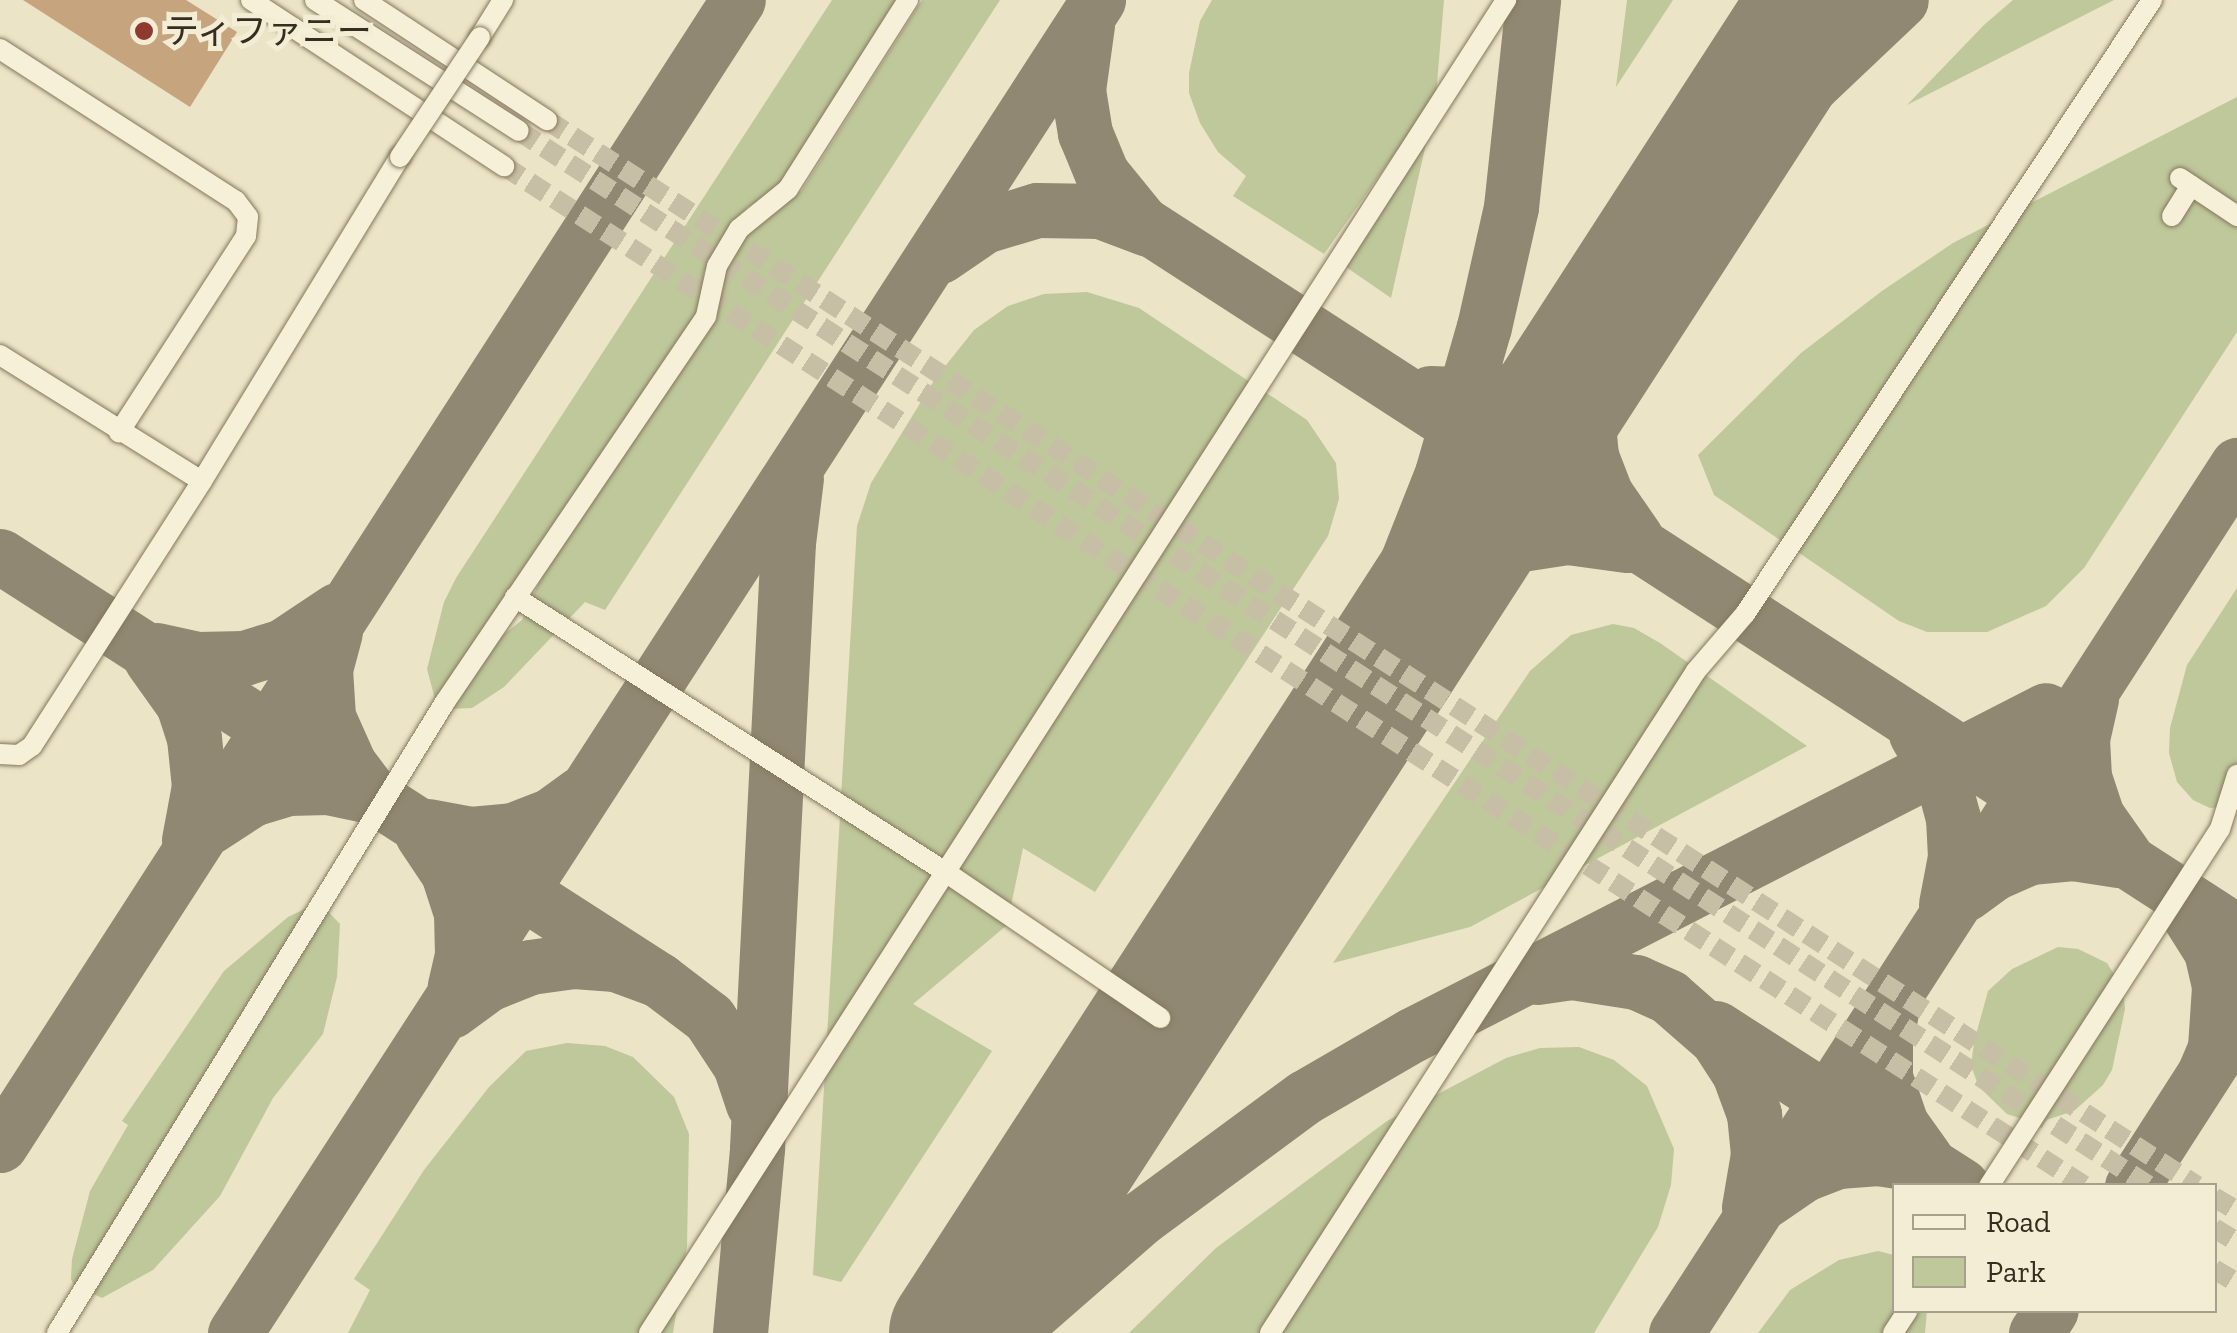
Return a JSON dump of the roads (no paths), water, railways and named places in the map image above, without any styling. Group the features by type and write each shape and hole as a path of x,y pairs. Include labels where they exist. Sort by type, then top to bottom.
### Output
{"street":[{"path":"251,0 504,166"},
{"path":"314,0 519,131"},
{"path":"364,0 547,120"},
{"path":"0,754 19,756 32,746 202,480 400,157 503,0"},
{"path":"57,1333 445,702 706,316 717,266 739,229 788,190 908,0"},
{"path":"649,1333 1506,0"},
{"path":"1270,1333 1696,671 1745,614 2152,0"},
{"path":"0,49 236,200 248,216 246,236 119,432"},
{"path":"2172,216 2186,182 2237,216"},
{"path":"0,355 202,480"},
{"path":"516,598 947,873 1160,1018"},
{"path":"1991,1183 2220,828 2237,775"}],"tunnel":[{"path":"547,120 2192,1183"},
{"path":"519,131 2144,1183"},
{"path":"504,166 2080,1183"},
{"path":"2217,1199 2237,1211"},
{"path":"2217,1230 2237,1242"},
{"path":"2217,1271 2237,1283"}],"place":[{"name":"ティファニー","path":"144,31"}]}
